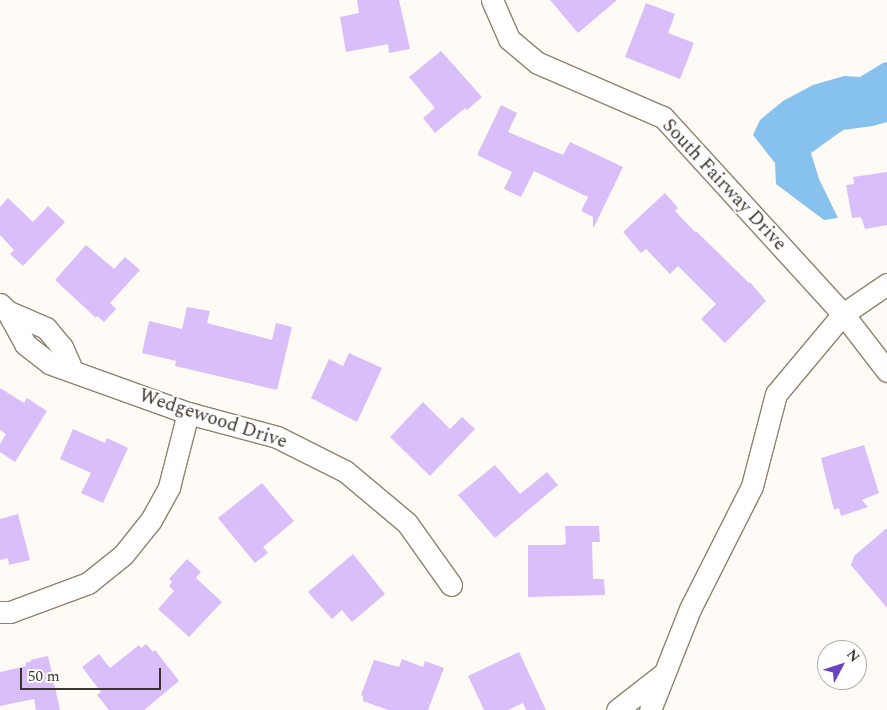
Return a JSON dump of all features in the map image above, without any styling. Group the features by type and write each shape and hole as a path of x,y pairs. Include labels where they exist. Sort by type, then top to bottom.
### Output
{"street":[{"name":"South Fairway Drive","path":"492,0 509,39 538,63 663,118 843,314 887,371"},
{"path":"650,710 662,675 690,609 752,486 776,394 843,314 887,284"},
{"name":"Wedgewood Drive","path":"4,307 46,328 62,347 72,370 188,413 277,437 345,471 406,523 451,585"},
{"path":"0,612 10,612 88,584 123,555 151,520 169,487 188,413"},
{"path":"617,710 662,675"}],"water":[{"path":"887,62 887,122 843,130 811,153 819,179 838,218 824,220 776,184 775,163 753,135 760,120 783,101 813,85 844,76 860,77"}],"building":[{"path":"357,0 399,0 410,49 389,53 388,44 346,52 340,17 359,13"},
{"path":"550,0 617,0 578,33"},
{"path":"646,3 675,14 668,33 694,43 680,79 625,57"},
{"path":"441,51 482,97 467,110 465,108 435,133 423,118 435,108 409,77"},
{"path":"501,105 517,113 508,132 563,155 570,142 623,167 593,229 593,217 581,211 588,197 534,171 521,197 504,189 512,172 477,155"},
{"path":"887,172 887,225 865,229 861,217 852,218 846,185 854,184 853,177"},
{"path":"665,193 678,208 675,211 695,232 750,282 766,301 725,343 701,319 716,304 678,266 670,274 646,249 641,253 623,232"},
{"path":"8,198 33,222 48,206 65,222 23,266 10,254 14,250 0,235 0,207"},
{"path":"86,245 114,269 125,257 140,270 110,303 116,309 104,322 97,316 96,318 55,280"},
{"path":"187,307 210,311 207,323 272,340 276,323 292,327 277,390 175,366 176,361 142,353 149,321 182,329"},
{"path":"349,353 382,368 357,422 311,398 329,359 343,366"},
{"path":"0,388 24,403 27,398 47,411 15,462 0,452 0,444 6,434 0,430"},
{"path":"423,402 450,429 462,417 475,429 430,476 390,437"},
{"path":"73,429 105,443 107,438 128,448 103,503 81,493 91,473 60,459"},
{"path":"864,445 879,493 862,500 868,507 841,516 839,508 834,510 821,458"},
{"path":"495,465 520,494 547,472 558,485 495,538 458,495"},
{"path":"262,483 294,521 263,547 268,553 255,563 218,518"},
{"path":"18,514 30,560 9,565 8,558 0,560 0,519"},
{"path":"565,526 599,526 600,542 592,542 593,579 604,579 605,595 528,597 528,545 563,545 566,543"},
{"path":"887,528 887,608 851,565 854,556"},
{"path":"353,554 385,594 352,622 342,610 332,619 308,592"},
{"path":"187,559 201,572 196,578 222,602 189,637 158,609 174,591 169,586 172,582 169,579"},
{"path":"146,644 153,652 155,650 179,681 144,710 109,710 97,695 101,692 82,667 99,654 110,668 139,645 141,648"},
{"path":"519,652 546,710 526,710 523,703 508,710 484,710 468,676"},
{"path":"48,656 60,710 36,710 34,699 0,706 0,672 26,666 26,662 31,662 30,660"},
{"path":"402,659 423,667 425,661 444,668 428,710 388,710 363,701 363,696 361,695 374,660 399,667"}]}
